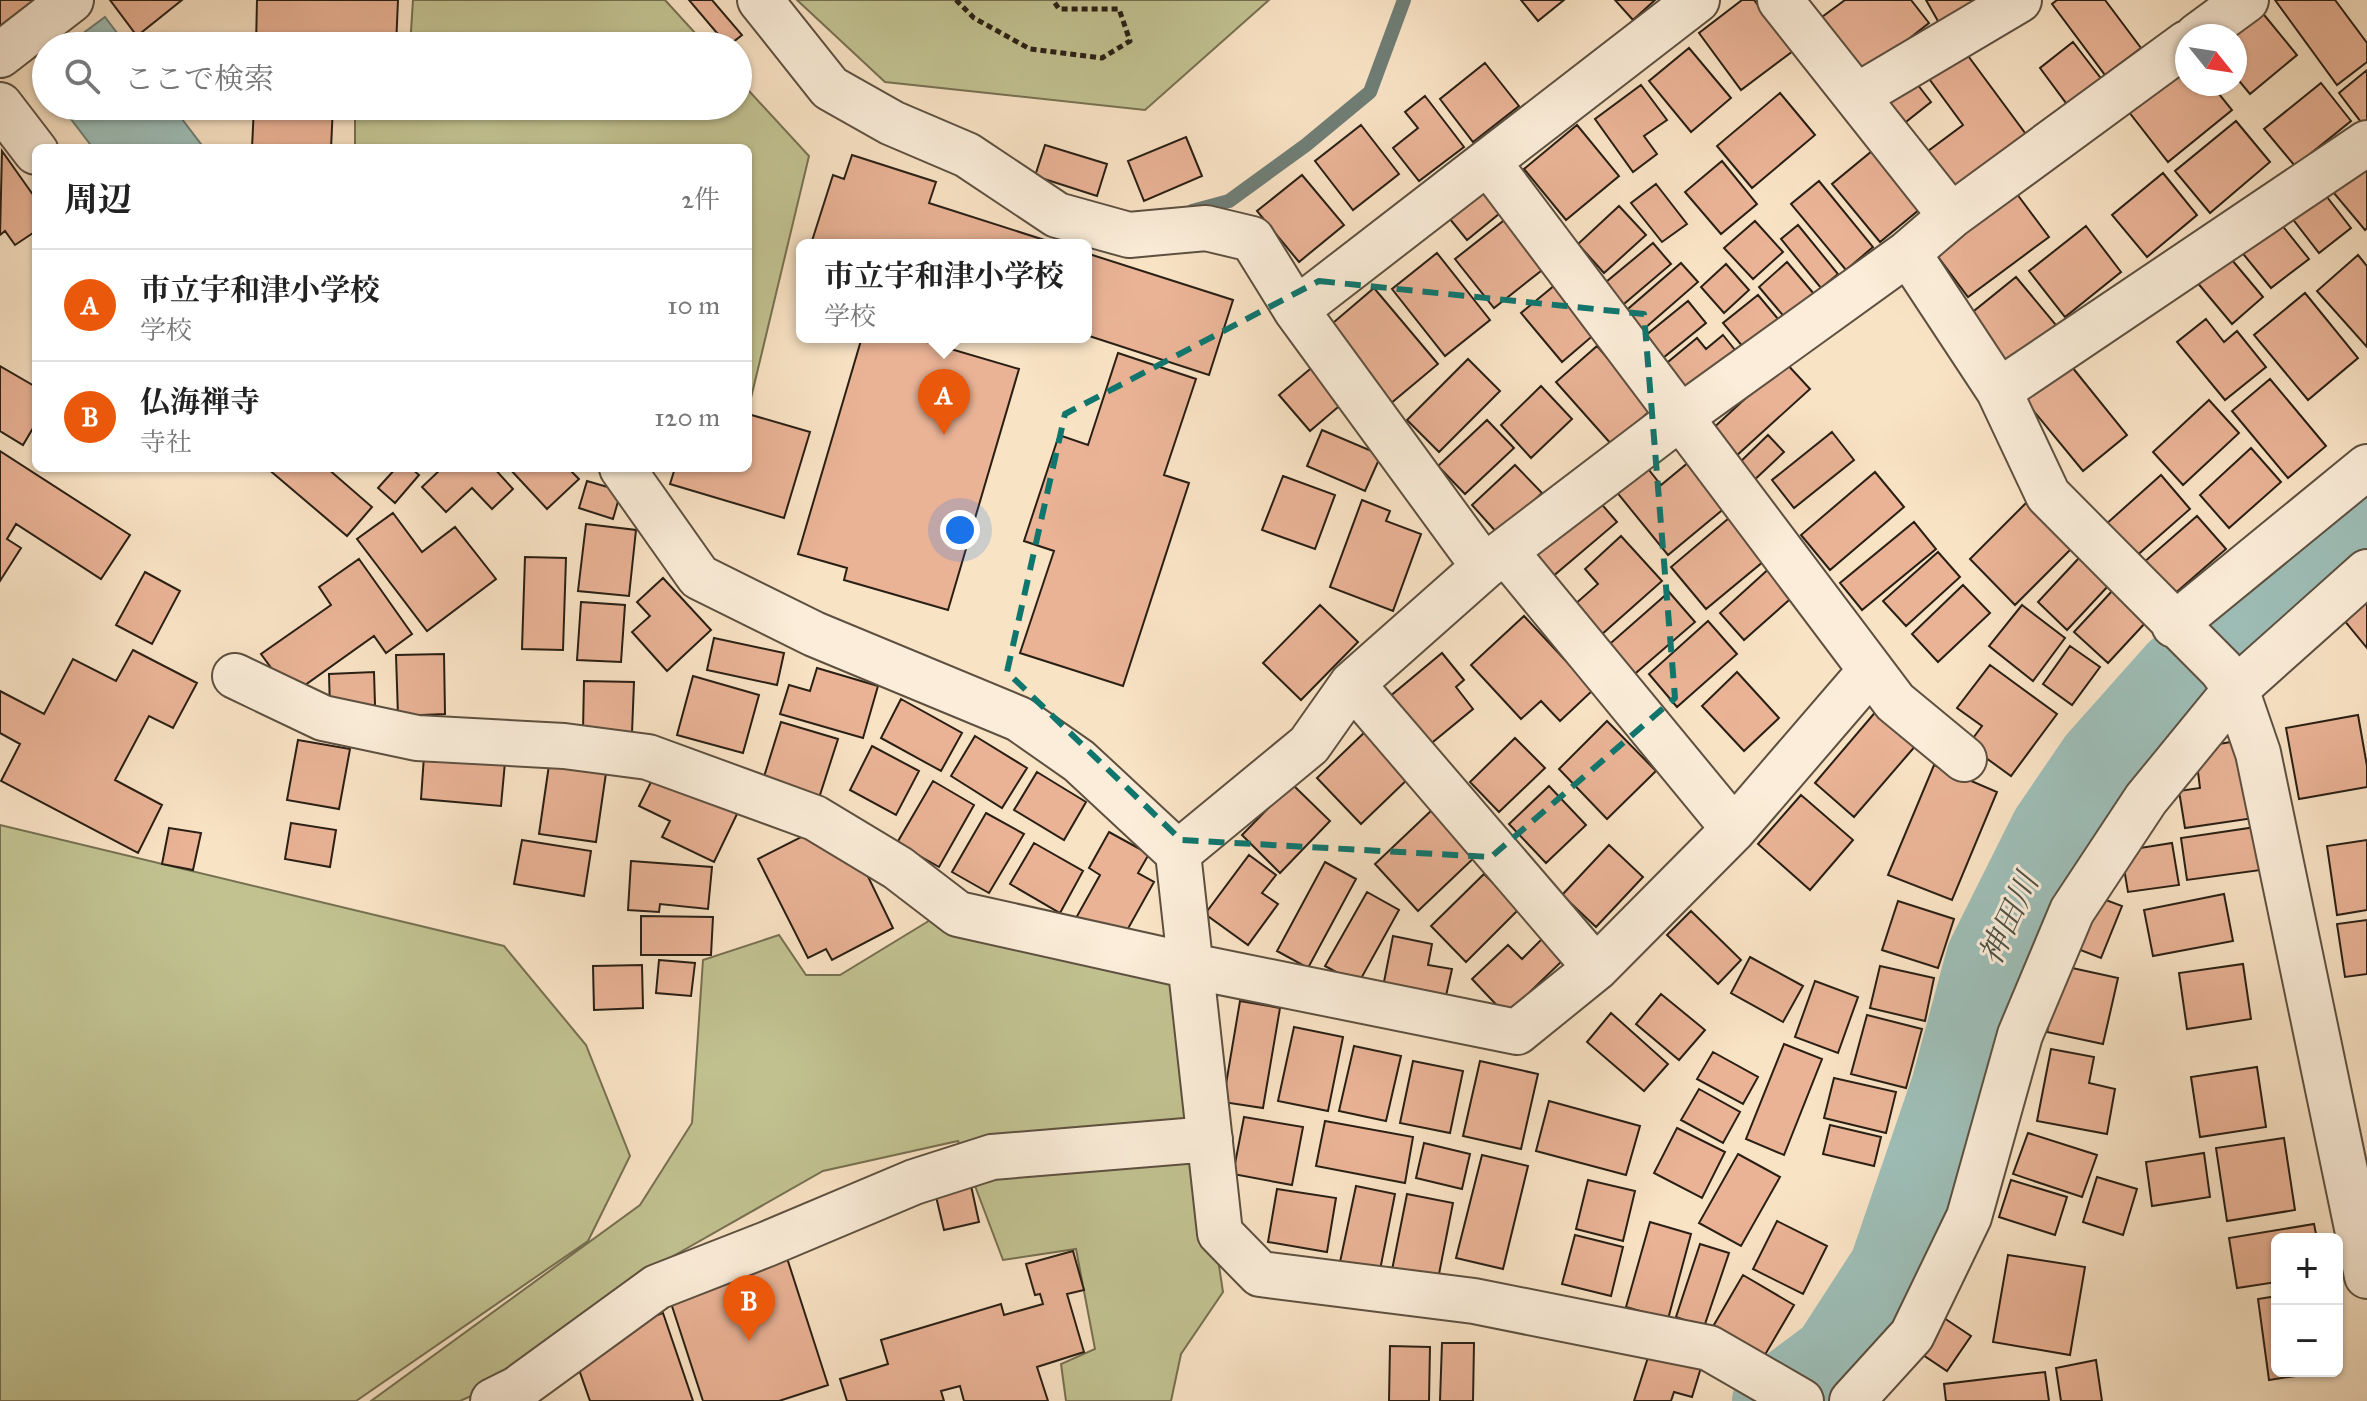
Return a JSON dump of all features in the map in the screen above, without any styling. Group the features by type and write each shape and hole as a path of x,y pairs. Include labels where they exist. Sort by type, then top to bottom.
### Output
{"street":[{"path":"0,55 71,0"},
{"path":"760,0 830,88 892,123 967,155 1057,215 1129,235 1206,228 1252,239 1296,310 1495,559 1734,829"},
{"path":"1296,310 1697,0"},
{"path":"1780,0 1951,216"},
{"path":"1857,96 2019,0"},
{"path":"2213,24 2246,0"},
{"path":"1178,853 1309,745 1352,684 1495,559 1682,416 1908,253 1951,216 2175,52"},
{"path":"0,105 32,147"},
{"path":"1999,391 2367,143"},
{"path":"1488,162 1895,702 1964,759"},
{"path":"1908,253 1999,391 2048,495 2228,679 2258,753 2367,1276"},
{"path":"2181,632 2367,467"},
{"path":"625,472 699,577 814,634 1019,719 1079,761 1178,853 1220,1233 1260,1274 1474,1301 1709,1348 1761,1389"},
{"path":"1852,1401 1912,1335 1969,1217 2020,1035 2072,911 2228,679 2367,572"},
{"path":"235,676 323,718 417,738 564,746 648,757 815,818 898,868 958,914 1191,966 1517,1032 1596,968 1734,829 1871,670"},
{"path":"1352,684 1596,968"},
{"path":"493,1401 517,1389 657,1287 914,1182 992,1157 1210,1139"}],"path":[{"path":"956,0 974,18 1030,49 1102,58 1130,41 1119,9 1059,9 1053,0"}],"highlighted area":[{"path":"1319,281 1644,314 1675,698 1491,857 1181,840 1007,672 1065,414"}],"green space":[{"path":"413,0 665,0 694,32 411,32"},
{"path":"797,0 1269,0 1145,110 885,82"},
{"path":"752,94 809,156 752,394 752,144 355,144 355,120 752,120"},
{"path":"0,825 504,946 586,1045 630,1156 588,1241 356,1401 0,1401"},
{"path":"932,919 1175,978 1223,1292 1181,1354 1171,1401 1066,1401 1061,1364 1095,1349 1076,1249 1003,1260 958,1141 823,1171 668,1259 511,1378 460,1401 371,1401 640,1205 692,1123 703,960 779,935 806,975 840,975"}],"water":[{"path":"105,17 116,32 85,32"},
{"path":"72,120 183,120 201,144 90,144"}],"building":[{"path":"0,0 34,0 0,26"},
{"path":"110,0 182,0 142,32 134,32"},
{"path":"257,0 398,0 397,32 256,32"},
{"path":"689,0 712,0 739,32 716,32"},
{"path":"1521,0 1564,0 1538,21"},
{"path":"1615,0 1655,0 1633,20"},
{"path":"1742,0 1754,0 1793,51 1741,90 1699,33"},
{"path":"1845,0 1911,0 1929,23 1865,73 1822,17"},
{"path":"1926,0 1995,0 1943,30"},
{"path":"2057,0 2105,0 2141,48 2105,75 2052,4"},
{"path":"2275,0 2335,0 2367,43 2367,62 2337,85"},
{"path":"2256,5 2297,55 2250,94 2247,90 2247,24 2233,24"},
{"path":"2073,42 2103,81 2069,107 2040,68"},
{"path":"1689,48 1731,98 1691,132 1649,81"},
{"path":"1963,49 2028,137 1953,193 1924,154 1963,125 1927,76"},
{"path":"1485,63 1519,106 1473,142 1440,99"},
{"path":"2175,67 2175,96 2221,96 2232,110 2168,162 2125,107"},
{"path":"2367,70 2367,130 2339,93"},
{"path":"1914,80 1931,102 1897,129 1879,106"},
{"path":"2321,83 2351,121 2295,166 2264,129"},
{"path":"1641,85 1667,120 1644,136 1657,154 1633,172 1595,119"},
{"path":"1780,93 1815,135 1752,188 1717,146"},
{"path":"1425,96 1464,147 1419,181 1393,148 1418,128 1405,112"},
{"path":"253,120 332,120 331,144 252,144"},
{"path":"2236,121 2270,162 2210,213 2175,171"},
{"path":"1361,125 1399,174 1353,210 1315,161"},
{"path":"1577,125 1619,176 1566,220 1524,169"},
{"path":"1186,137 1202,176 1144,201 1128,161"},
{"path":"1045,145 1107,164 1097,196 1035,176"},
{"path":"2,151 32,193 32,234 15,245 5,231 0,235"},
{"path":"1872,151 1920,209 1880,242 1832,184"},
{"path":"852,155 936,182 929,203 1041,239 813,239 833,175 844,179"},
{"path":"1722,161 1757,204 1721,234 1685,192"},
{"path":"2367,164 2367,228 2365,230 2333,192"},
{"path":"2163,173 2197,215 2147,257 2112,215"},
{"path":"1302,175 1344,225 1299,262 1257,211"},
{"path":"1478,176 1505,209 1467,240 1440,207"},
{"path":"1819,181 1873,247 1846,270 1791,204"},
{"path":"1656,184 1687,224 1662,242 1631,203"},
{"path":"2011,186 2049,237 1968,297 1930,246"},
{"path":"2320,188 2351,228 2319,253 2288,213"},
{"path":"1619,206 1646,235 1604,273 1578,244"},
{"path":"1507,218 1546,267 1494,308 1455,259"},
{"path":"2277,219 2309,259 2271,288 2240,250"},
{"path":"1755,221 1783,252 1753,279 1724,248"},
{"path":"1798,225 1838,274 1821,288 1781,239"},
{"path":"2086,226 2121,272 2065,317 2029,271"},
{"path":"1653,243 1671,264 1618,309 1600,287"},
{"path":"1437,253 1490,320 1445,356 1392,289"},
{"path":"2227,254 2263,297 2232,324 2196,281"},
{"path":"1092,255 1233,300 1209,375 1092,337"},
{"path":"2358,255 2367,266 2367,347 2317,291"},
{"path":"1787,262 1814,294 1786,319 1759,287"},
{"path":"1681,263 1698,282 1637,335 1621,315"},
{"path":"1726,264 1749,290 1724,313 1701,287"},
{"path":"2016,277 2056,325 2008,363 1969,315"},
{"path":"1555,285 1596,333 1562,362 1521,313"},
{"path":"1374,288 1438,364 1390,404 1327,328"},
{"path":"2305,293 2358,358 2308,400 2254,335"},
{"path":"1758,295 1783,325 1748,353 1723,323"},
{"path":"1688,301 1706,323 1658,362 1640,340"},
{"path":"2206,319 2224,342 2237,331 2266,367 2225,400 2177,342"},
{"path":"1723,335 1743,360 1691,403 1662,367 1697,338 1706,349"},
{"path":"860,343 930,343 1019,369 948,610 844,580 847,568 798,554"},
{"path":"1597,346 1652,409 1612,445 1556,382"},
{"path":"1118,353 1196,379 1164,475 1189,483 1123,686 1020,653 1054,551 1024,541 1059,435 1088,445"},
{"path":"1468,359 1500,391 1439,452 1407,420"},
{"path":"1321,360 1351,396 1310,431 1279,395"},
{"path":"1785,362 1810,389 1735,457 1710,431"},
{"path":"2068,362 2127,435 2083,471 2023,398"},
{"path":"0,366 32,385 32,430 23,445 0,431"},
{"path":"2270,379 2326,446 2288,478 2232,411"},
{"path":"1541,386 1572,419 1531,458 1501,425"},
{"path":"2209,400 2239,433 2183,485 2153,452"},
{"path":"752,415 810,432 784,518 670,484 674,472 752,472"},
{"path":"1487,420 1514,448 1465,494 1438,466"},
{"path":"1322,430 1381,455 1365,491 1307,466"},
{"path":"1832,432 1854,460 1794,508 1772,480"},
{"path":"1768,435 1784,452 1751,483 1735,467"},
{"path":"2251,448 2281,482 2229,528 2200,495"},
{"path":"0,451 130,535 101,579 16,524 7,539 21,548 0,581"},
{"path":"1695,457 1732,502 1668,555 1615,490 1645,465 1661,485"},
{"path":"1515,465 1542,493 1498,534 1472,505"},
{"path":"272,472 332,472 372,507 347,536"},
{"path":"392,472 416,472 419,475 395,503 378,488"},
{"path":"438,472 498,472 513,489 492,509 472,488 446,512 422,487"},
{"path":"513,472 572,472 579,479 547,509"},
{"path":"1875,472 1904,507 1830,570 1801,535"},
{"path":"2161,475 2190,509 2134,558 2105,525"},
{"path":"1283,476 1335,495 1315,549 1262,530"},
{"path":"587,481 621,491 613,519 579,508"},
{"path":"1592,493 1617,522 1545,583 1520,555"},
{"path":"1362,500 1390,511 1386,521 1421,534 1393,611 1330,587"},
{"path":"2029,500 2075,545 2015,605 1970,559"},
{"path":"393,513 422,552 455,527 496,579 427,631 357,539"},
{"path":"1735,513 1770,556 1706,609 1671,567"},
{"path":"2197,516 2226,549 2172,596 2143,563"},
{"path":"1914,522 1936,549 1862,610 1840,583"},
{"path":"586,524 636,530 629,596 578,591"},
{"path":"1621,536 1662,581 1601,635 1574,605 1598,584 1585,569"},
{"path":"1938,552 1960,577 1906,626 1883,601"},
{"path":"525,557 566,558 563,650 522,649"},
{"path":"2079,558 2109,585 2067,630 2038,602"},
{"path":"359,559 412,634 386,653 374,636 291,695 261,654 331,605 319,587"},
{"path":"1772,566 1797,593 1744,640 1720,613"},
{"path":"145,572 180,591 152,644 116,625"},
{"path":"663,578 711,630 667,671 632,632 650,616 637,602"},
{"path":"1963,585 1990,613 1938,662 1912,634"},
{"path":"2367,589 2367,648 2338,613"},
{"path":"2113,590 2147,621 2108,663 2074,632"},
{"path":"1669,592 1695,622 1630,678 1604,649"},
{"path":"581,602 625,605 621,662 577,660"},
{"path":"1320,605 1358,642 1301,700 1263,663"},
{"path":"2022,605 2065,638 2033,681 1989,646"},
{"path":"1524,616 1593,690 1560,721 1541,701 1521,719 1471,665"},
{"path":"1708,621 1737,654 1677,707 1649,674"},
{"path":"714,638 784,653 777,685 707,670"},
{"path":"2070,646 2100,667 2072,705 2043,684"},
{"path":"133,650 197,683 173,728 149,716 115,780 162,805 138,853 1,781 20,744 0,733 0,691 44,714 73,659 116,681"},
{"path":"1442,653 1464,680 1456,687 1473,709 1428,746 1388,698"},
{"path":"444,654 445,714 398,716 396,655"},
{"path":"1990,665 2057,714 2011,776 1968,745 1982,726 1957,708"},
{"path":"817,668 878,686 863,738 780,714 789,685 810,691"},
{"path":"374,672 375,705 330,708 329,674"},
{"path":"1737,672 1779,718 1744,751 1702,706"},
{"path":"693,676 759,695 743,753 677,735"},
{"path":"584,681 634,682 632,733 583,731"},
{"path":"901,699 962,733 941,771 881,738"},
{"path":"1878,709 1917,744 1854,817 1815,783"},
{"path":"2358,715 2367,766 2367,787 2299,799 2286,728"},
{"path":"1607,721 1656,771 1607,819 1559,769"},
{"path":"781,722 838,739 819,798 763,780"},
{"path":"1368,729 1413,774 1361,824 1317,778"},
{"path":"975,736 1027,768 1002,808 951,776"},
{"path":"1515,738 1545,768 1499,812 1470,782"},
{"path":"298,740 350,749 339,809 287,800"},
{"path":"2243,740 2254,818 2185,828 2179,791 2200,788 2195,748"},
{"path":"872,746 919,771 896,815 850,790"},
{"path":"424,756 505,762 501,806 421,799"},
{"path":"549,765 606,773 596,842 539,834"},
{"path":"1934,765 1997,792 1952,900 1888,875"},
{"path":"657,770 738,812 714,862 662,837 670,821 639,806"},
{"path":"1037,772 1086,802 1064,840 1014,810"},
{"path":"933,781 974,805 939,867 897,843"},
{"path":"1292,784 1330,821 1280,873 1242,835"},
{"path":"1549,786 1586,825 1546,863 1509,824"},
{"path":"1801,795 1853,840 1810,890 1758,844"},
{"path":"1434,808 1477,855 1418,911 1375,864"},
{"path":"986,813 1024,834 989,893 952,872"},
{"path":"291,823 336,830 330,867 285,859"},
{"path":"2256,827 2261,870 2187,880 2181,838"},
{"path":"169,828 201,833 193,870 162,864"},
{"path":"1109,832 1149,854 1138,873 1154,882 1120,943 1076,918 1100,875 1089,868"},
{"path":"805,835 859,858 893,928 832,960 826,949 808,958 758,859"},
{"path":"522,840 591,851 584,896 514,884"},
{"path":"2367,840 2367,910 2337,915 2327,846"},
{"path":"1034,843 1083,871 1060,913 1010,884"},
{"path":"2172,843 2179,885 2128,892 2121,851"},
{"path":"1609,845 1643,877 1596,927 1562,895"},
{"path":"1249,855 1276,875 1262,893 1278,904 1248,945 1205,914"},
{"path":"631,861 712,867 708,909 660,904 659,912 628,910"},
{"path":"1325,862 1356,879 1308,968 1277,951"},
{"path":"1484,874 1519,909 1466,962 1431,926"},
{"path":"1367,892 1399,910 1358,984 1325,966"},
{"path":"2090,894 2122,906 2101,958 2070,946"},
{"path":"2224,894 2233,941 2153,956 2144,910"},
{"path":"1898,901 1954,919 1938,968 1882,950"},
{"path":"1691,911 1741,960 1718,984 1667,935"},
{"path":"641,916 713,917 711,955 641,955"},
{"path":"2367,920 2367,974 2345,977 2337,924"},
{"path":"1393,936 1432,944 1428,965 1452,969 1445,1000 1383,987"},
{"path":"1542,939 1562,961 1506,1015 1472,979 1508,945 1522,959"},
{"path":"1750,957 1803,986 1783,1022 1731,993"},
{"path":"659,960 695,963 691,996 656,993"},
{"path":"2243,964 2251,1019 2187,1029 2179,973"},
{"path":"642,965 643,1008 594,1010 593,966"},
{"path":"1880,966 1934,978 1925,1021 1870,1008"},
{"path":"2063,966 2118,978 2103,1044 2047,1032"},
{"path":"1815,981 1858,997 1838,1053 1795,1037"},
{"path":"1661,994 1705,1030 1679,1060 1636,1024"},
{"path":"1240,1001 1280,1008 1263,1108 1223,1102"},
{"path":"1611,1013 1668,1064 1644,1091 1587,1042"},
{"path":"1867,1015 1922,1029 1906,1088 1851,1074"},
{"path":"1294,1027 1343,1037 1328,1111 1278,1101"},
{"path":"1784,1044 1822,1059 1784,1155 1746,1139"},
{"path":"1354,1046 1401,1056 1386,1121 1339,1111"},
{"path":"2051,1049 2094,1057 2089,1083 2115,1089 2107,1134 2037,1121"},
{"path":"1713,1052 1758,1077 1743,1104 1697,1079"},
{"path":"1413,1061 1463,1071 1450,1133 1400,1123"},
{"path":"1480,1061 1538,1074 1521,1149 1463,1136"},
{"path":"2257,1067 2266,1127 2200,1137 2191,1077"},
{"path":"1834,1078 1896,1092 1886,1133 1824,1118"},
{"path":"1699,1089 1740,1112 1723,1143 1681,1120"},
{"path":"1549,1101 1640,1126 1626,1175 1536,1151"},
{"path":"1244,1117 1303,1127 1292,1185 1233,1174"},
{"path":"1325,1121 1413,1137 1405,1183 1316,1166"},
{"path":"1830,1125 1881,1137 1874,1166 1823,1154"},
{"path":"1677,1128 1725,1152 1702,1198 1654,1173"},
{"path":"2028,1133 2097,1155 2082,1197 2013,1174"},
{"path":"2284,1138 2295,1210 2227,1221 2216,1148"},
{"path":"1424,1143 1470,1154 1462,1189 1416,1178"},
{"path":"2204,1153 2210,1197 2152,1206 2146,1162"},
{"path":"1738,1154 1780,1177 1741,1246 1699,1223"},
{"path":"1482,1155 1528,1166 1503,1269 1456,1258"},
{"path":"2097,1177 2137,1189 2123,1235 2083,1222"},
{"path":"1588,1180 1635,1191 1623,1241 1576,1229"},
{"path":"2011,1180 2067,1197 2055,1235 1999,1217"},
{"path":"970,1181 979,1222 944,1230 934,1188"},
{"path":"1356,1186 1395,1194 1379,1275 1339,1267"},
{"path":"1277,1189 1336,1198 1327,1252 1268,1242"},
{"path":"1407,1194 1453,1203 1438,1279 1392,1270"},
{"path":"1777,1221 1827,1246 1803,1294 1753,1269"},
{"path":"1650,1222 1691,1234 1668,1319 1626,1307"},
{"path":"2314,1224 2316,1233 2271,1233 2271,1283 2237,1288 2229,1238"},
{"path":"1575,1235 1623,1247 1611,1296 1562,1284"},
{"path":"1700,1244 1729,1253 1704,1327 1676,1317"},
{"path":"1073,1251 1084,1290 1067,1294 1084,1352 1037,1367 1048,1401 964,1401 960,1386 941,1391 944,1401 847,1401 840,1379 888,1364 881,1340 1001,1304 1004,1315 1043,1304 1040,1294 1035,1295 1026,1264"},
{"path":"2008,1255 2085,1267 2070,1355 1993,1342"},
{"path":"787,1258 828,1385 779,1401 703,1401 669,1297"},
{"path":"1743,1275 1794,1305 1762,1360 1711,1330"},
{"path":"2271,1297 2271,1377 2289,1377 2269,1380 2258,1299"},
{"path":"663,1313 693,1401 590,1401 575,1358 622,1341 618,1329"},
{"path":"1938,1314 1971,1336 1947,1371 1914,1349"},
{"path":"1442,1343 1474,1343 1473,1401 1440,1401"},
{"path":"1652,1345 1703,1361 1692,1397 1674,1392 1671,1401 1634,1401"},
{"path":"1390,1346 1430,1347 1429,1401 1389,1401"},
{"path":"2096,1360 2102,1401 2061,1401 2056,1368"},
{"path":"2045,1372 2049,1401 1946,1401 1944,1384"}],"waterway":[{"path":"1192,211 1229,201 1306,145 1370,92 1404,0"},
{"name":"神田川","path":"1773,1401 1833,1356 1890,1268 1952,1087 1987,958 2051,830 2098,761 2178,671 2367,512"}],"place":[{"name":"市立宇和津小学校","path":"944,435"},
{"name":"仏海禅寺","path":"749,1341"}]}
